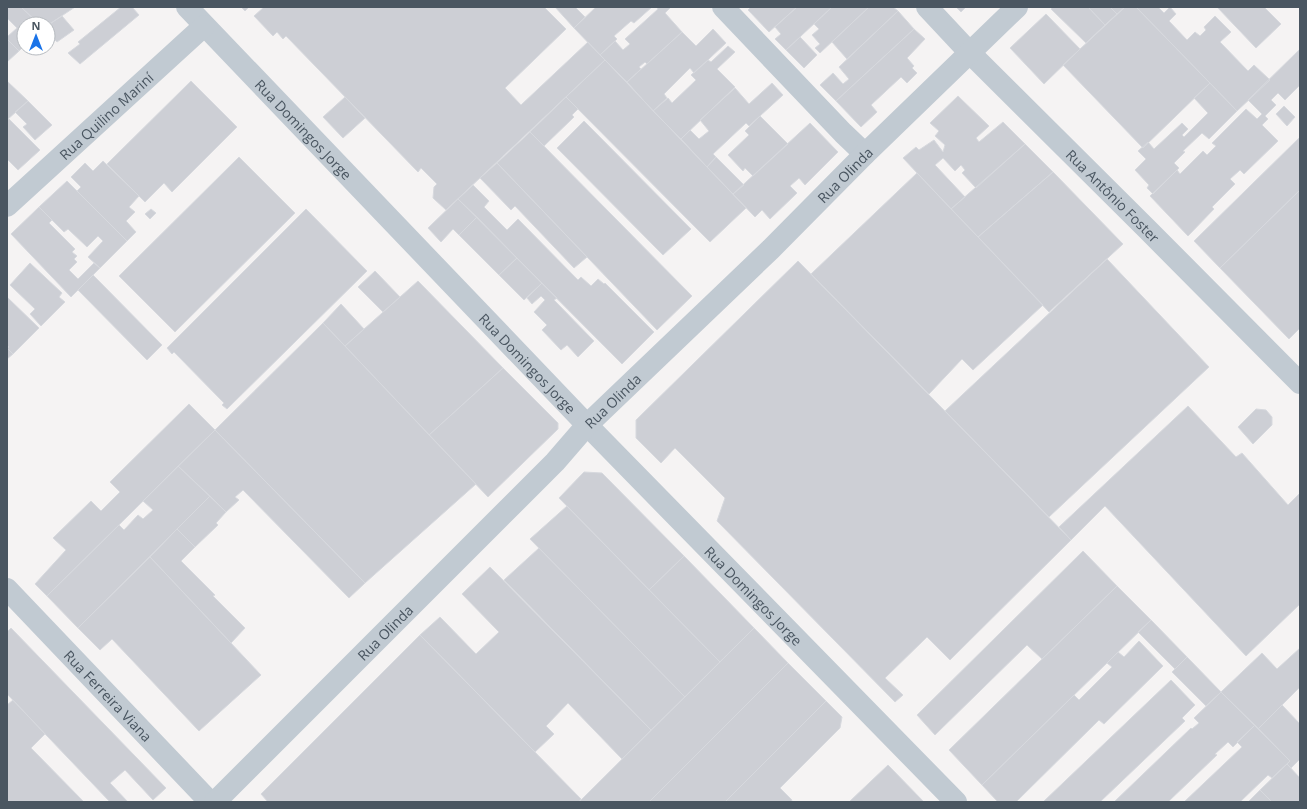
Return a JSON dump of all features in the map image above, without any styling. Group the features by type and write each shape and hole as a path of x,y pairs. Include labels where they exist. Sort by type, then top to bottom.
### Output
{"street":[{"name":"Rua Domingos Jorge","path":"187,7 588,425 956,802"},
{"path":"723,7 843,134 865,154"},
{"name":"Rua Antônio Foster","path":"927,7 970,53 1300,383"},
{"name":"Rua Olinda","path":"215,802 554,462 588,425 771,249 865,154 1017,7"},
{"name":"Rua Quilino Mariní","path":"10,196 204,26"},
{"name":"Rua Ferreira Viana","path":"7,589 210,802"}],"building":[{"path":"7,7 21,7 31,16 16,16 16,27 7,18"},
{"path":"21,7 75,7 56,20 56,16 31,16"},
{"path":"121,7 132,7 139,15 80,64 68,53 80,44 78,42"},
{"path":"241,7 249,7 245,11"},
{"path":"264,7 544,7 566,29 505,88 521,105 588,42 605,60 446,210 433,198 434,187 437,184 421,168 418,172 286,36 283,39 277,32 273,36 254,16"},
{"path":"555,7 575,7 585,17 574,28"},
{"path":"596,7 652,7 634,23 631,21 614,36 617,39 600,55 574,28"},
{"path":"657,7 671,7 665,13 682,32 647,64 645,62 639,67 641,69 627,82 600,55 615,41 623,50 630,44 625,39 658,9"},
{"path":"751,7 797,7 769,32 748,10"},
{"path":"797,7 832,7 786,50 775,39 781,34 775,27"},
{"path":"832,7 869,7 820,53 815,48 820,44 812,35 819,29 814,24"},
{"path":"869,7 893,7 898,11 847,59 832,42"},
{"path":"956,7 966,7 961,12"},
{"path":"1053,7 1088,7 1105,25 1086,43 1051,9"},
{"path":"1088,7 1110,7 1117,14 1105,25"},
{"path":"1110,7 1125,7 1117,14"},
{"path":"1125,7 1136,7 1210,83 1143,148 1063,65"},
{"path":"1136,7 1158,7 1164,13 1170,7 1176,14 1169,21 1187,40 1195,32 1200,36 1206,30 1204,27 1215,16 1231,32 1220,42 1248,71 1254,65 1270,80 1237,111"},
{"path":"1217,7 1264,7 1281,24 1256,48"},
{"path":"898,11 914,29 836,101 820,85 833,73 843,84 849,79 839,67"},
{"path":"1046,14 1080,49 1044,84 1010,48"},
{"path":"62,16 74,30 57,42 56,41 56,20"},
{"path":"16,29 16,48 7,39 7,37"},
{"path":"713,29 726,43 694,73 690,68 664,94 667,98 653,111 627,82 682,32 696,46"},
{"path":"914,29 925,39 907,58 914,66 912,68 917,73 907,83 901,77 871,105 877,112 861,127 836,101"},
{"path":"800,37 817,55 804,68 786,50"},
{"path":"7,39 16,48 16,54 7,62"},
{"path":"728,46 735,52 717,69 735,87 681,139 653,111 668,98 672,103 696,80 691,75 708,60 711,62"},
{"path":"1300,49 1300,85 1285,100 1278,93 1271,100 1276,105 1265,116 1268,119 1262,125 1278,141 1244,174 1240,170 1230,179 1235,184 1212,207 1214,209 1188,236 1150,196 1177,170 1180,174 1203,151 1207,155 1216,146 1212,143 1246,109 1257,119 1262,114 1248,100"},
{"path":"605,60 746,208 710,242 566,97"},
{"path":"7,81 28,101 7,120"},
{"path":"191,81 237,127 172,192 164,183 145,202 107,164"},
{"path":"772,83 783,95 749,126 746,123 713,154 716,157 707,167 681,139 690,130 699,139 709,131 700,120 735,88 749,104"},
{"path":"1210,83 1237,111 1209,139 1202,133 1183,151 1185,152 1174,163 1179,168 1153,194 1147,188 1149,185 1135,170 1146,159 1138,151 1148,142 1154,149 1182,123 1188,129 1182,135 1184,137 1208,113 1194,98"},
{"path":"958,96 989,126 976,138 979,142 1003,122 1025,144 976,188 962,173 965,170 961,165 955,171 943,158 935,165 965,197 951,209 903,158 916,147 919,150 934,140 943,152 945,145 935,136 939,131 930,123"},
{"path":"345,97 365,118 343,138 323,117"},
{"path":"566,97 578,109 572,115 574,117 544,146 530,132"},
{"path":"28,101 52,125 35,140 23,127 27,124 15,112"},
{"path":"1284,106 1295,117 1287,126 1276,114"},
{"path":"760,116 788,144 753,176 745,168 743,171 728,155 749,135 745,131"},
{"path":"9,119 40,150 18,170 7,159 7,120"},
{"path":"584,121 691,229 663,255 557,148"},
{"path":"810,123 838,152 805,185 799,178 790,186 797,193 770,219 762,210 755,217 733,194"},
{"path":"530,132 692,296 657,330 497,163"},
{"path":"1300,137 1300,190 1220,268 1194,241"},
{"path":"1025,144 1053,172 978,237 951,209"},
{"path":"239,157 295,213 175,332 119,276"},
{"path":"716,157 744,185 733,194 707,167"},
{"path":"103,161 139,196 129,207 135,212 126,221 136,232 127,241 77,191 81,187 71,177 85,163 93,171"},
{"path":"497,163 587,257 574,268 515,206 511,210 480,178"},
{"path":"1053,172 1123,244 1049,312 978,237"},
{"path":"917,173 1043,305 973,370 962,359 929,394 811,274"},
{"path":"67,181 127,241 100,268 88,257 103,241 98,236 87,247 68,229 64,232 39,207"},
{"path":"473,185 489,201 484,207 507,230 518,219 578,280 581,277 591,286 598,279 604,284 605,283 654,332 622,364 458,199"},
{"path":"1300,190 1300,328 1289,339 1220,268"},
{"path":"458,199 477,217 459,235 453,229 441,242 428,228"},
{"path":"39,207 52,220 49,223 75,249 72,252 77,256 74,259 77,262 69,270 78,279 94,263 100,268 71,297 11,234"},
{"path":"151,209 156,213 150,219 145,214"},
{"path":"306,209 367,271 227,409 222,405 224,403 174,352 172,354 167,348"},
{"path":"477,217 517,258 499,275 459,235"},
{"path":"517,258 542,283 524,300 499,275"},
{"path":"1107,259 1209,367 1049,517 945,411"},
{"path":"798,261 1071,540 950,660 927,637 885,678 903,695 895,702 717,521 725,498 675,448 661,463 636,438 636,420"},
{"path":"30,263 62,293 59,297 65,302 41,326 30,314 35,309 10,285"},
{"path":"375,271 400,297 383,312 358,287"},
{"path":"93,275 162,345 147,360 78,290"},
{"path":"418,281 503,368 429,435 345,346"},
{"path":"542,283 557,298 554,300 594,341 578,357 567,345 561,350 542,330 547,325 534,312 545,300 541,296 532,304 527,298"},
{"path":"7,297 39,328 13,354 7,348 9,347 7,345"},
{"path":"341,304 364,329 345,346 323,323"},
{"path":"323,323 476,484 365,583 215,430"},
{"path":"7,348 13,354 7,359"},
{"path":"503,368 558,423 558,429 488,497 429,435"},
{"path":"189,404 215,430 47,596 35,584 66,550 53,538 91,501 101,511 120,492 110,482"},
{"path":"1188,406 1236,457 1242,453 1288,505 1300,493 1300,604 1246,656 1105,506 1071,540 1059,527"},
{"path":"1256,409 1266,410 1272,417 1272,425 1253,444 1238,427"},
{"path":"215,430 365,583 349,598 243,490 235,497 239,500 226,512 178,466"},
{"path":"178,466 210,496 78,628 47,596 119,525 124,530 138,515 143,519 153,510 143,501"},
{"path":"584,472 602,473 684,556 649,590 559,498"},
{"path":"210,496 226,512 216,523 218,525 195,547 177,529"},
{"path":"567,506 720,662 685,697 530,539"},
{"path":"177,529 195,547 181,561 245,628 231,643 150,557"},
{"path":"539,548 685,697 651,730 504,580"},
{"path":"1083,551 1117,586 1042,659 1027,645 935,735 917,715"},
{"path":"684,556 754,628 720,662 649,590"},
{"path":"150,557 261,675 199,731 112,639 100,650 78,628"},
{"path":"490,567 651,730 622,759 568,703 546,726 554,734 535,752 420,635 440,617 476,654 499,632 462,594"},
{"path":"1117,586 1151,620 982,785 949,750"},
{"path":"1151,620 1187,657 1175,669 1138,632"},
{"path":"11,628 166,788 153,800 125,770 110,783 128,802 110,802 7,694 7,632"},
{"path":"754,628 788,663 649,802 579,802"},
{"path":"420,635 581,799 579,802 268,802 261,794"},
{"path":"1139,641 1163,666 1104,724 1099,720 1016,802 998,802 982,785 1074,695 1079,700 1112,667 1107,663 1118,652 1124,657"},
{"path":"1300,648 1300,687 1258,729 1221,692 1262,653 1277,669"},
{"path":"1187,657 1221,692 1206,706 1172,672"},
{"path":"788,663 826,701 725,802 649,802"},
{"path":"1171,680 1195,705 1182,718 1185,721 1100,802 1043,802"},
{"path":"1221,692 1255,725 1233,747 1228,742 1215,754 1217,755 1168,802 1114,802 1191,728 1192,729 1199,723 1194,718"},
{"path":"13,700 45,734 31,748 84,802 7,802 7,705"},
{"path":"826,701 842,717 840,728 780,788 792,800 791,802 725,802"},
{"path":"1282,705 1300,724 1300,759 1291,768 1287,764 1290,761 1258,729"},
{"path":"1255,725 1290,761 1272,778 1268,775 1240,802 1184,802 1242,747 1237,742"},
{"path":"1287,764 1300,778 1300,802 1272,802 1260,790"},
{"path":"888,765 924,802 849,802"},
{"path":"1260,790 1272,802 1248,802"}]}
